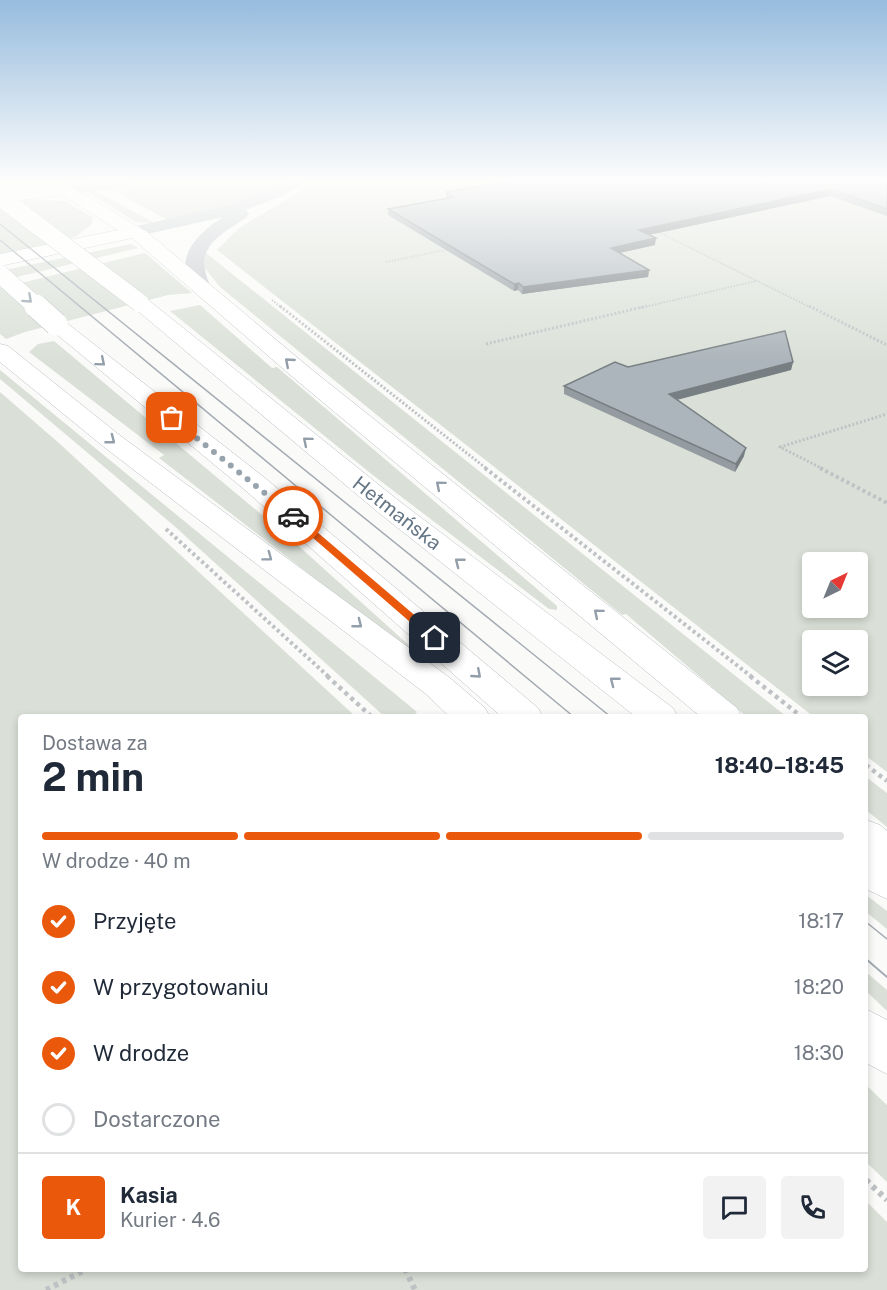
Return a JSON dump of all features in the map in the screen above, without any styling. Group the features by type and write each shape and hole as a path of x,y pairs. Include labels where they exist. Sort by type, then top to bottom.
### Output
{"main road":[{"name":"Hetmańska","path":"60,242 140,303 389,507 656,714"},
{"path":"0,260 85,242"},
{"path":"147,242 303,374 720,714"},
{"path":"0,274 56,324 255,484 522,714"},
{"path":"0,351 113,442 429,679 469,714"},
{"path":"868,838 887,854"},
{"path":"868,868 887,882"},
{"path":"868,1033 887,1052"}],"street":[{"path":"200,285 193,271 197,249 204,242"}],"path":[{"path":"678,242 887,345"},
{"path":"386,262 456,247"},
{"path":"486,344 757,280"},
{"path":"267,296 414,409 798,714"},
{"path":"887,414 780,447 887,503"},
{"path":"164,527 369,714"},
{"path":"868,767 887,781"},
{"path":"868,1181 887,1200"},
{"path":"46,1290 81,1272"},
{"path":"406,1272 415,1290"}],"shaded area":[{"path":"0,242 53,242 0,255"},
{"path":"225,242 887,242 887,772 868,758 868,714 810,714 217,250"},
{"path":"131,244 138,248 0,281 0,271"},
{"path":"145,253 192,293 168,295 6,339 0,334 0,288"},
{"path":"206,253 783,714 743,714 626,614 622,615 220,287 204,267"},
{"path":"200,305 272,368 277,367 557,606 557,610 549,609 374,476 170,311"},
{"path":"54,341 293,541 431,665 427,665 159,458 164,455 29,352 38,344"},
{"path":"0,370 417,712 415,714 382,714 172,524 0,379"},
{"path":"0,392 60,444 353,714 18,714 18,1272 868,1272 868,1203 887,1222 887,1290 0,1290"},
{"path":"868,779 887,793 887,827 868,812"},
{"path":"868,897 887,911 887,929 868,914"},
{"path":"868,974 887,990 887,1011 868,993"},
{"path":"868,1087 887,1105 887,1182 868,1164"}],"building":[{"path":"444,242 637,242 611,248 649,270 523,287 519,283 514,284"},
{"path":"785,331 793,362 669,394 746,448 736,464 564,386 615,362 628,367"}],"tram line":[{"path":"3,242 570,714"},
{"path":"23,242 607,714"},
{"path":"868,924 887,939"},
{"path":"868,961 887,977"}],"way so far":[{"path":"172,418 293,516"}],"route":[{"path":"293,516 435,638"}]}
